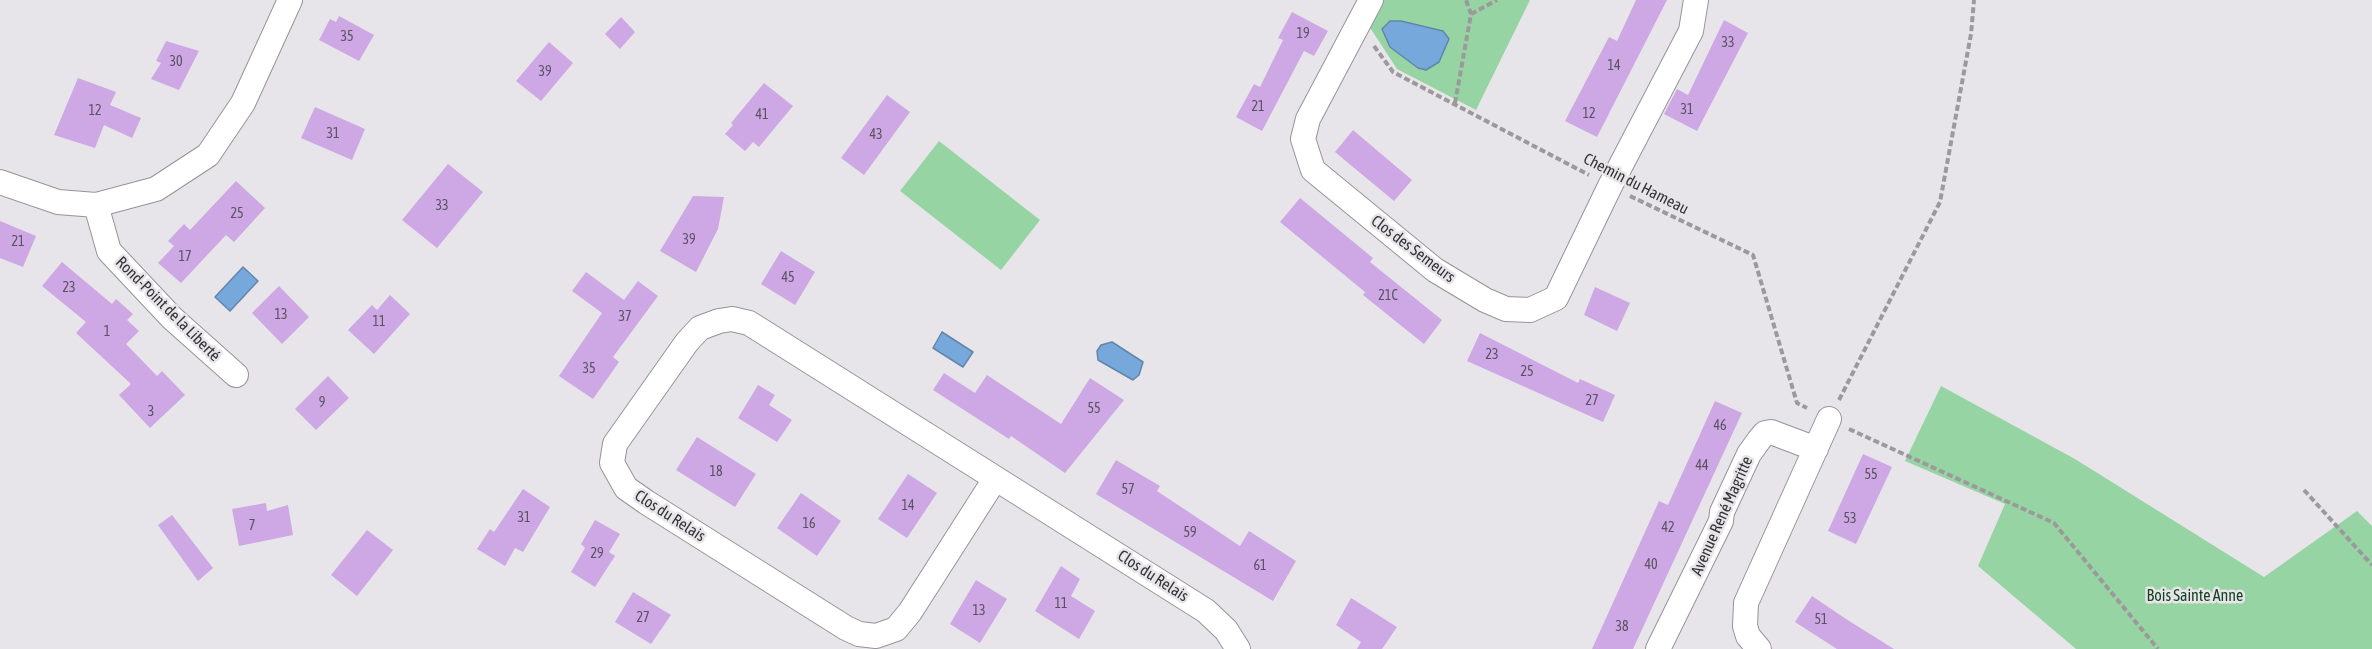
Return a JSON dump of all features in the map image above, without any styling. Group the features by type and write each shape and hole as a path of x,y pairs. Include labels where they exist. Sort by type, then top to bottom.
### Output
{"street":[{"path":"0,182 58,202 96,206 156,189 208,155 243,103 290,0"},
{"name":"Clos des Semeurs","path":"1371,0 1308,119 1303,139 1313,170 1435,270 1485,300 1506,309 1530,310 1556,298 1610,186 1691,31 1696,0"},
{"name":"Rond-Point de la Liberté","path":"96,206 109,251 172,318 236,375"},
{"name":"Clos du Relais","path":"995,479 910,612 896,629 876,636 859,634 846,628 646,502 626,488 612,463 615,444 687,342 700,328 719,321 732,320 748,323 1206,611 1226,630 1238,649"},
{"path":"1759,649 1748,636 1745,626 1746,603 1829,419"},
{"name":"Avenue René Magritte","path":"1658,649 1716,531 1749,454 1759,440 1765,433 1771,432 1816,449"}],"path":[{"path":"1455,104 1471,14 1466,0"},
{"path":"1471,14 1497,0"},
{"path":"1829,419 1940,202 1971,34 1974,0"},
{"name":"Chemin du Hameau","path":"1359,23 1393,72 1610,186 1753,255 1797,403 2054,523 2158,649"},
{"path":"2304,490 2372,565"}],"green space":[{"path":"1381,0 1530,0 1476,110 1397,69 1369,26"},
{"path":"939,141 1040,220 1001,270 900,191"},
{"name":"Bois Sainte Anne","path":"1941,386 2075,459 2264,577 2357,511 2372,526 2372,649 2076,649 1978,566 2005,504 1905,461"}],"water":[{"path":"1390,21 1401,21 1443,31 1449,39 1439,62 1426,70 1418,68 1390,47 1382,29"},
{"path":"243,267 258,281 230,311 215,297"},
{"path":"942,332 973,352 963,367 933,348"},
{"path":"1112,342 1143,362 1139,375 1133,380 1098,360 1097,351 1101,345"}],"building":[{"path":"1636,0 1667,0 1597,137 1565,121 1609,37 1617,41"},
{"path":"1292,12 1328,31 1314,56 1304,51 1262,131 1236,117 1254,84 1260,87 1283,40 1278,38"},
{"path":"339,16 374,35 359,61 319,40 330,19 336,22"},
{"path":"621,17 635,32 620,49 605,34"},
{"path":"1724,20 1748,33 1697,131 1664,114 1677,89 1688,95"},
{"path":"166,41 199,51 179,90 151,79 161,63 156,61"},
{"path":"549,42 573,63 541,101 516,81"},
{"path":"78,78 116,92 110,105 141,118 132,138 104,125 95,148 54,135"},
{"path":"764,83 793,106 759,147 753,142 745,151 725,134 733,125 731,123"},
{"path":"887,95 910,112 864,175 841,158"},
{"path":"315,107 365,129 352,160 301,138"},
{"path":"1353,130 1412,180 1394,201 1335,152"},
{"path":"448,164 483,192 437,248 402,220"},
{"path":"236,181 265,208 234,242 226,235 181,283 158,263 174,246 168,241 184,224 190,230"},
{"path":"693,196 724,197 718,229 696,272 660,251"},
{"path":"1300,198 1373,258 1370,262 1442,320 1424,344 1363,295 1365,292 1280,222"},
{"path":"0,221 36,236 23,267 0,258"},
{"path":"781,251 815,272 795,305 761,284"},
{"path":"62,262 112,304 116,299 133,314 127,320 139,331 126,344 157,376 162,371 185,395 150,428 119,395 131,384 76,333 86,322 42,286"},
{"path":"586,272 624,300 638,281 658,296 613,357 619,362 593,399 559,376 602,313 572,291"},
{"path":"279,286 309,317 282,344 252,313"},
{"path":"1595,287 1630,303 1617,331 1584,315"},
{"path":"390,295 410,314 374,354 348,330 372,305 377,310"},
{"path":"1480,333 1578,383 1580,379 1615,395 1603,422 1467,361"},
{"path":"944,373 975,393 987,375 1061,424 1090,378 1124,400 1065,473 1011,436 1009,439 933,390"},
{"path":"328,376 349,398 316,430 295,409"},
{"path":"758,385 775,395 769,405 792,420 777,442 738,418"},
{"path":"1715,401 1742,413 1633,649 1592,649 1659,501 1668,505"},
{"path":"697,437 756,474 735,507 676,470"},
{"path":"1863,454 1892,467 1856,544 1828,531"},
{"path":"1116,460 1160,486 1157,491 1240,546 1249,531 1296,561 1273,601 1096,494"},
{"path":"908,474 937,493 907,538 878,519"},
{"path":"523,489 550,507 523,552 515,548 505,566 477,549 490,529 494,532"},
{"path":"801,493 841,521 817,556 777,528"},
{"path":"266,503 267,511 288,505 293,535 239,546 232,509"},
{"path":"172,515 213,568 198,581 158,525"},
{"path":"595,520 620,534 609,552 615,556 595,587 571,572 585,548 581,544"},
{"path":"367,530 393,550 357,596 331,575"},
{"path":"1061,566 1080,579 1071,596 1095,611 1079,639 1035,611"},
{"path":"976,580 1007,599 980,643 950,624"},
{"path":"633,592 671,615 651,644 615,622"},
{"path":"1812,596 1894,649 1837,649 1795,622"},
{"path":"1351,598 1397,627 1382,649 1357,649 1361,642 1336,625"}]}
